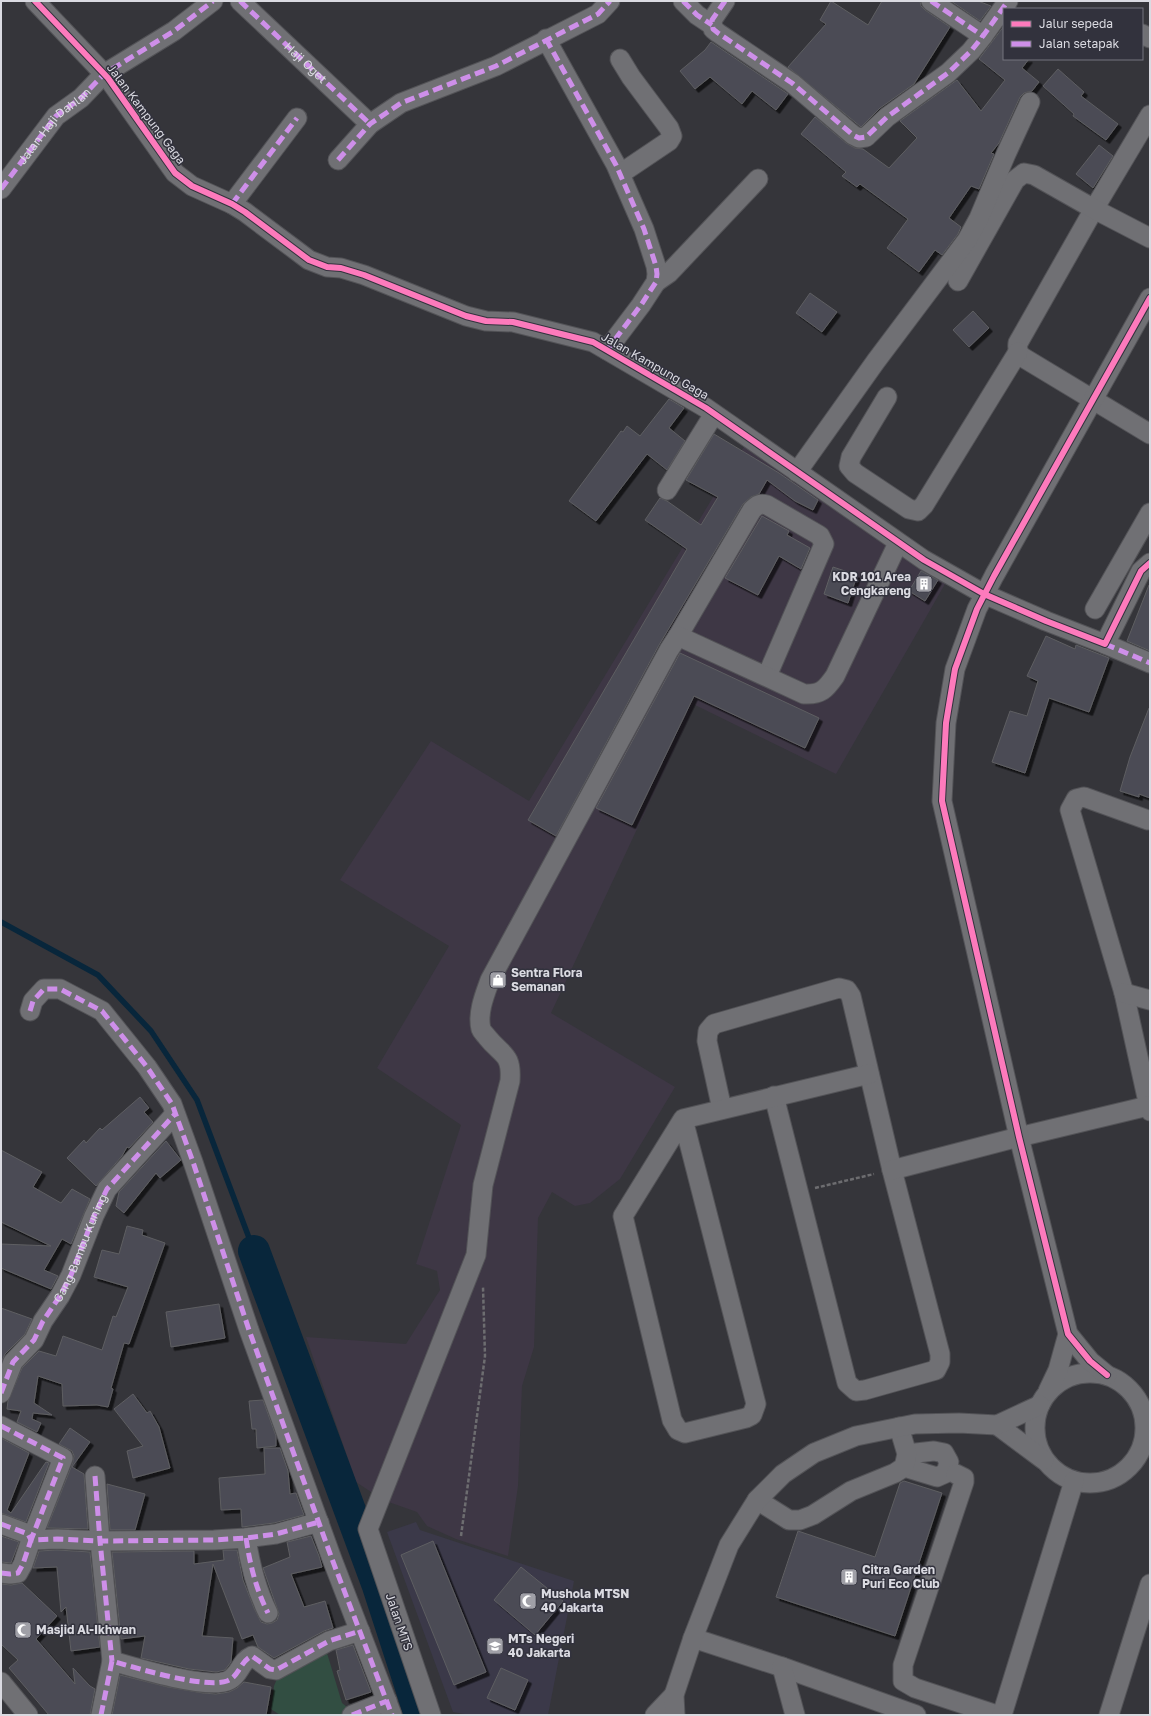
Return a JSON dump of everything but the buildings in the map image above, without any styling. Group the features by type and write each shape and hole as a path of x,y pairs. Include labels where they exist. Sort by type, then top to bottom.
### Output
{"street":[{"name":"Jalan Kampung Gaga","path":"35,1 104,74 175,173 192,186 232,204 275,233 303,256 327,267 341,268 364,275 466,316 486,321 513,322 530,325 551,332 593,342 714,414 924,560 984,594 1046,622 1150,663"},
{"name":"Haji Oget","path":"240,1 370,124"},
{"path":"338,160 370,124 401,103 496,66 546,39 598,14 610,1"},
{"path":"683,1 697,15 712,25 718,33 792,83 854,134 863,138 893,113 948,73 984,36 1003,8"},
{"path":"712,25 715,14 725,1"},
{"path":"931,1 984,36"},
{"name":"Jalan Haji Dahlan","path":"3,182 56,116 81,98 104,74 174,31 211,2"},
{"path":"546,39 620,174 644,229 656,266 656,282"},
{"path":"620,59 669,128 672,136 669,140 620,174"},
{"path":"797,472 876,361 967,240 979,218 1030,102"},
{"path":"887,397 851,457 849,466 855,473 909,509 918,511 924,505 1018,352 1018,343 1094,209 1150,115"},
{"path":"232,204 297,118"},
{"path":"958,280 1015,180 1024,173 1034,175 1094,209 1150,238"},
{"path":"608,350 656,282 669,273 758,179"},
{"path":"675,1715 674,1695 693,1638 730,1545 757,1500 783,1474 814,1453 856,1436 915,1424 959,1422 997,1425 1045,1461 1062,1476 1074,1481 1096,1483 1107,1481 1118,1476 1127,1469 1135,1460 1143,1445 1146,1428 1141,1405 1127,1386 1108,1375 1090,1361 1068,1334 1019,1137 942,801 946,723 955,669 984,594 1150,298"},
{"path":"1018,352 1024,358 1150,434"},
{"path":"667,490 714,414"},
{"path":"476,1255 483,1185 510,1081 510,1067 508,1058 492,1043 482,1030 481,1016 483,1000 494,973 669,650 752,510 756,505 761,504 767,505 817,534 820,536 824,544 767,676"},
{"path":"1095,609 1150,513"},
{"path":"678,636 804,694 815,694 827,688 835,676 898,543"},
{"path":"1105,644 1141,571 1150,562"},
{"path":"892,1170 1019,1137 1149,1108 1124,993 1070,810 1076,799 1084,797 1148,820"},
{"path":"722,1109 707,1041 708,1031 712,1026 719,1021 839,988 847,990 851,996 892,1170 940,1354 938,1368 933,1371 865,1390 856,1391 847,1383 774,1096"},
{"path":"30,1011 33,1001 44,989 60,989 102,1011 148,1067 172,1104 249,1330 389,1708 352,1715"},
{"path":"1124,993 1150,1000"},
{"path":"683,1118 756,1404 752,1414 746,1418 685,1433 678,1430 672,1420 623,1216 683,1118 869,1074"},
{"name":"Gang Bambu Kuning","path":"1,1392 13,1362 34,1340 43,1321 60,1296 71,1274 94,1216 107,1189 175,1114"},
{"name":"Jalan MTS","path":"430,1715 368,1529 476,1255"},
{"path":"1045,1461 1040,1451 1035,1433 1036,1416 1058,1370 1068,1334"},
{"path":"997,1425 1043,1400 1053,1387 1063,1380 1077,1374 1096,1372 1108,1375"},
{"path":"1,1426 63,1458 30,1540 23,1564 18,1573 1,1573"},
{"path":"757,1500 789,1520 800,1520 813,1516 851,1491 895,1473 906,1460 899,1427"},
{"path":"956,1474 964,1478 964,1482 903,1666 903,1681 915,1688 997,1715"},
{"path":"95,1476 112,1661 101,1715"},
{"path":"1002,1715 1074,1481"},
{"path":"30,1540 57,1539 100,1541 246,1538 276,1534 319,1522"},
{"path":"1,1524 23,1531 28,1534 30,1540"},
{"path":"246,1538 258,1593 268,1613"},
{"path":"1109,1715 1150,1584"},
{"path":"112,1661 202,1682 226,1681 238,1673 245,1659 252,1656 270,1669 276,1670 329,1641 360,1631"},
{"path":"693,1638 782,1667 884,1709 916,1715"},
{"path":"782,1667 795,1715"},
{"path":"1,1682 28,1715"},
{"path":"655,1715 674,1695"}],"path":[{"path":"798,1192 892,1170"},
{"path":"461,1536 485,1356 484,1293 476,1255"}],"shaded area":[{"name":"Sentra Flora Semanan","path":"748,442 949,581 945,584 836,774 695,705 551,1013 675,1087 620,1179 590,1203 575,1206 552,1192 538,1218 534,1347 522,1386 518,1486 508,1556 456,1539 427,1526 417,1512 383,1500 356,1482 306,1337 406,1344 440,1290 437,1271 416,1264 461,1125 377,1068 449,946 340,880 431,741 529,801 741,451"},
{"name":"MTs Negeri 40 Jakarta","path":"416,1522 420,1530 574,1581 548,1715 470,1715 453,1712 387,1532"}],"green space":[{"path":"327,1653 342,1703 357,1715 280,1715 271,1709 274,1686 283,1664"}],"waterway":[{"path":"1,922 98,975 151,1031 197,1100 254,1251"},
{"path":"254,1251 378,1586 420,1715"}],"marked path":[{"path":"1,189 56,116 81,98 104,74 174,31 213,1"},
{"path":"240,1 370,124"},
{"path":"338,160 370,124 401,103 496,66 598,14 610,1"},
{"path":"683,1 697,15 712,25"},
{"path":"725,1 712,20 713,29 792,83 853,135 859,138 866,137 887,117 948,73 971,51 1008,1"},
{"path":"931,1 983,36"},
{"path":"546,39 616,165 644,229 656,266 656,282 641,305 607,350"},
{"path":"232,204 297,118"},
{"path":"1105,644 1150,663"},
{"path":"30,1011 33,1001 44,989 60,989 102,1011 147,1067 172,1104 249,1330 332,1559 392,1715"},
{"path":"1,1393 13,1362 34,1340 43,1321 60,1296 71,1275 94,1216 107,1189 175,1114"},
{"path":"1,1426 63,1458 31,1540"},
{"path":"95,1476 112,1661"},
{"path":"1,1573 18,1573 23,1564 31,1540 214,1540 276,1534 319,1522"},
{"path":"1,1524 28,1534 31,1540"},
{"path":"246,1538 254,1577 268,1613"},
{"path":"101,1715 112,1661 170,1677 217,1683 227,1681 235,1676 245,1661 252,1656 270,1669 276,1670 329,1641 360,1631"},
{"path":"352,1715 387,1701"}],"cycle path":[{"path":"35,1 108,78 175,173 192,186 232,204 245,212 309,260 327,267 341,268 364,275 466,316 486,321 513,322 593,342 706,408 924,560 984,594 1046,621 1105,644 1141,571 1150,563"},
{"path":"1107,1375 1090,1361 1068,1334 1019,1137 942,801 946,723 955,669 977,609 1150,298"}],"place":[{"name":"KDR 101 Area Cengkareng","path":"924,584"},
{"name":"Sentra Flora Semanan","path":"498,980"},
{"name":"Citra Garden Puri Eco Club","path":"849,1577"},
{"name":"Mushola MTSN 40 Jakarta","path":"528,1601"},
{"name":"Masjid Al-Ikhwan","path":"23,1630"},
{"name":"MTs Negeri 40 Jakarta","path":"495,1646"}]}
